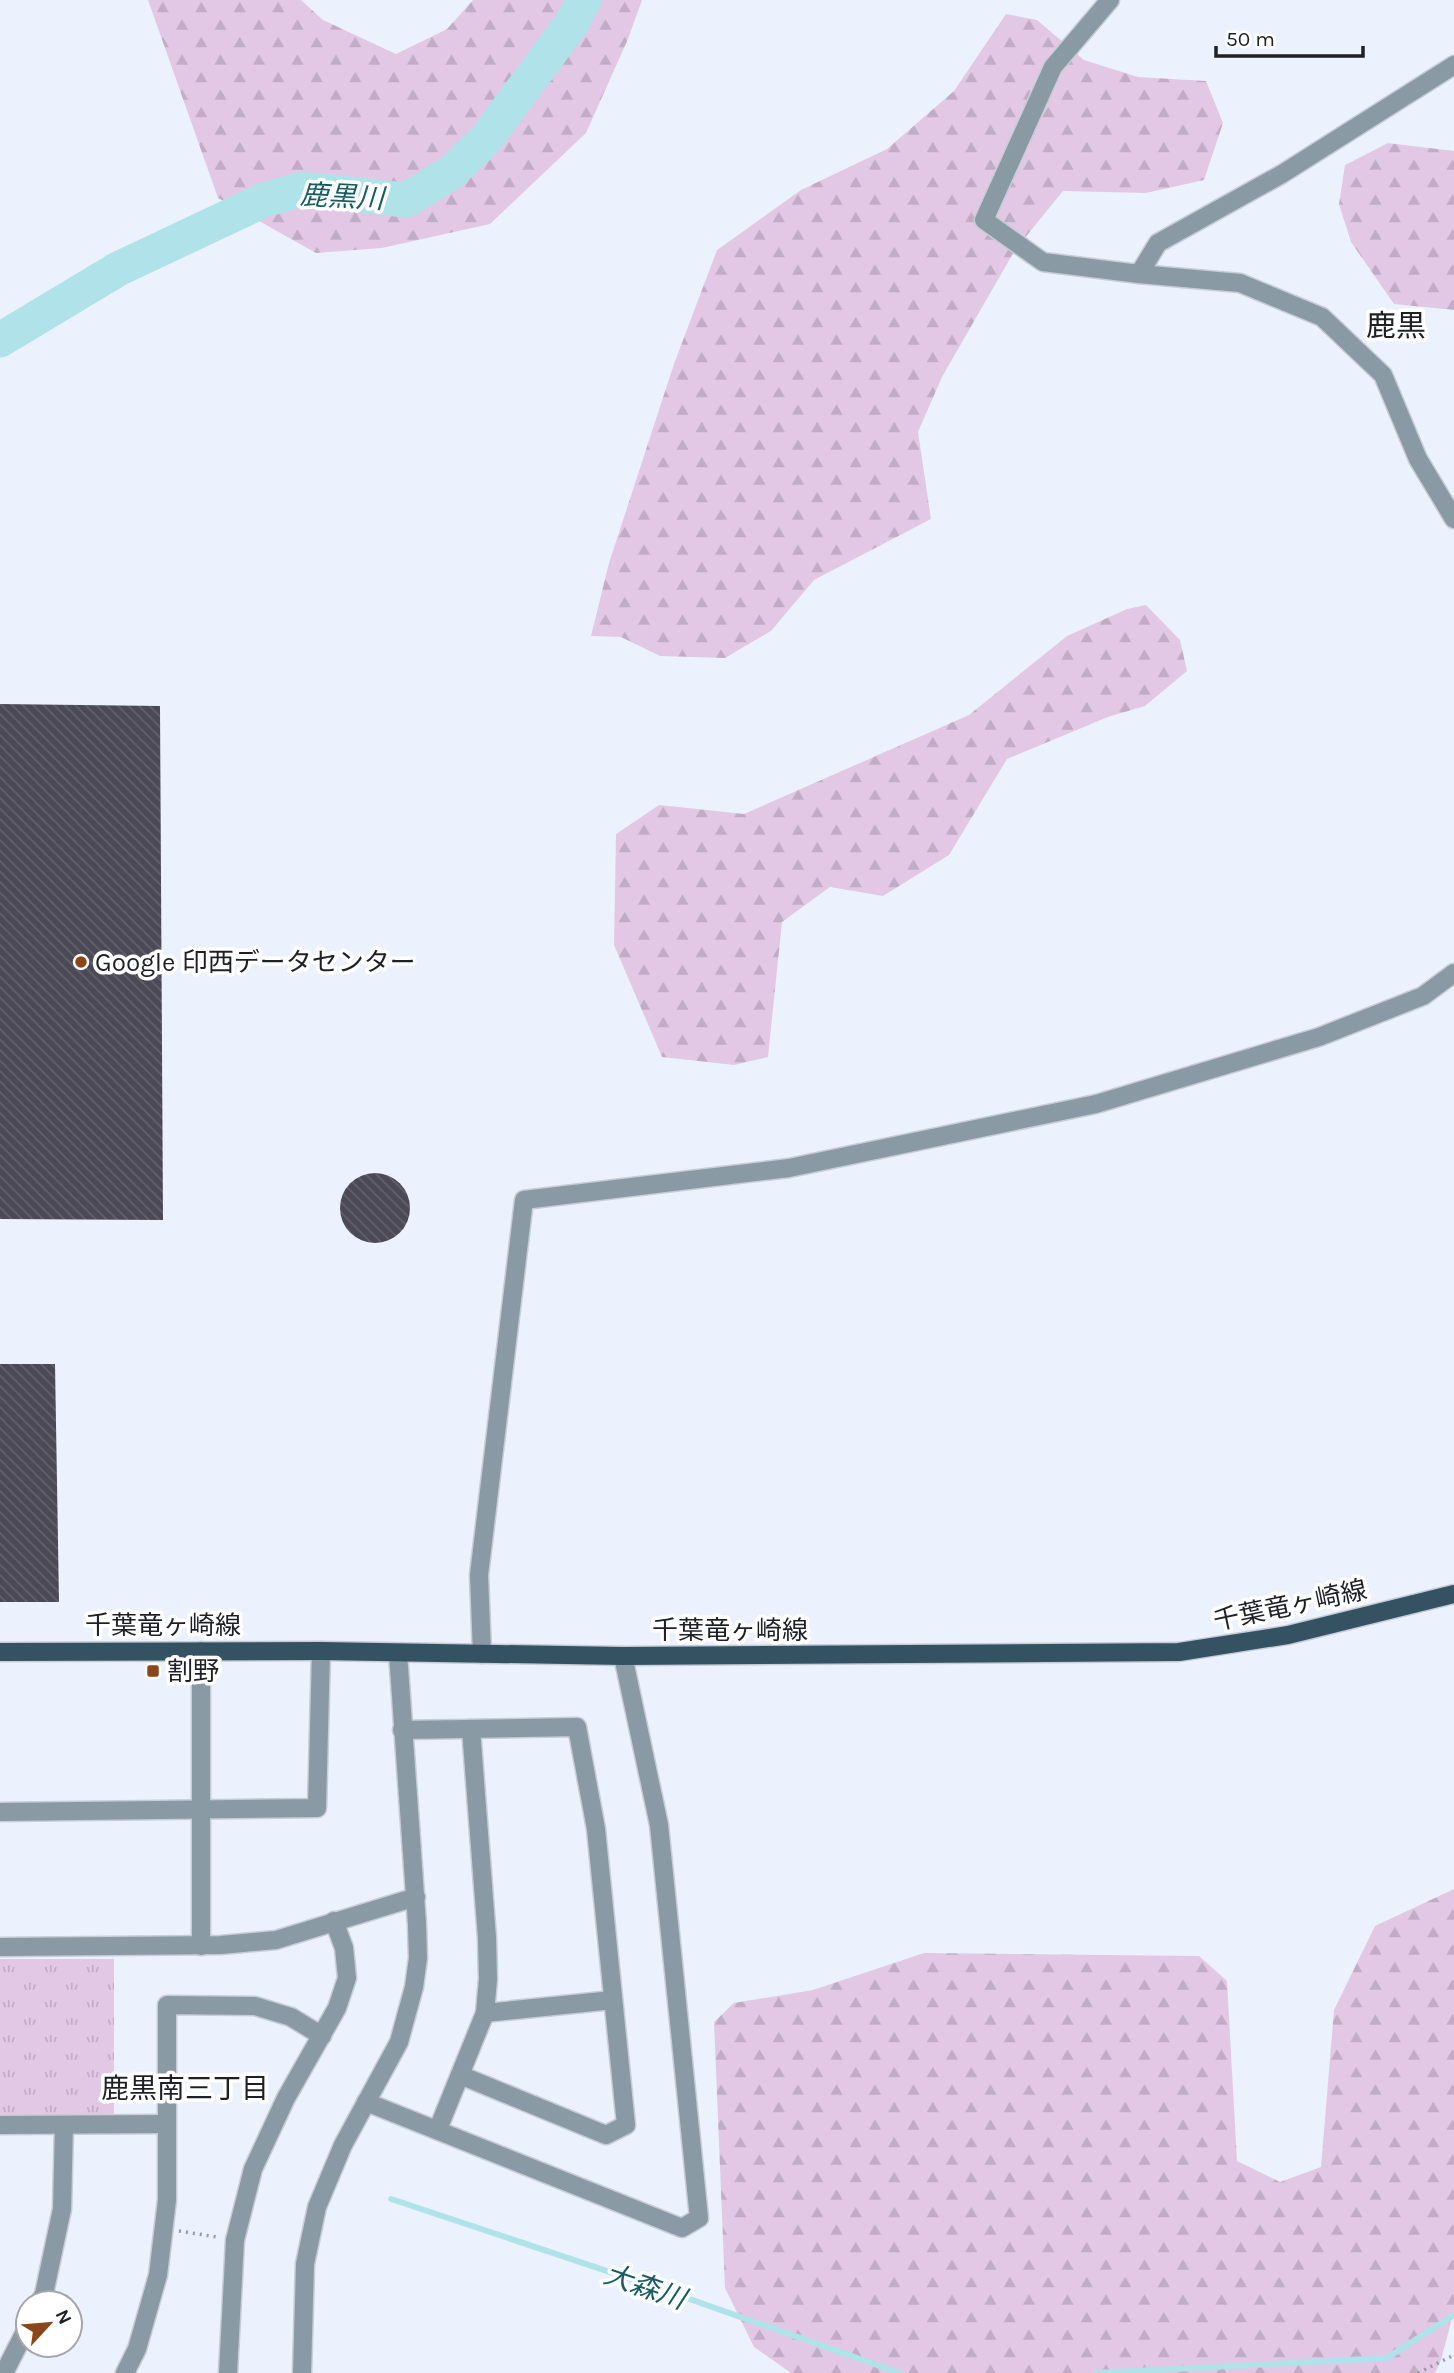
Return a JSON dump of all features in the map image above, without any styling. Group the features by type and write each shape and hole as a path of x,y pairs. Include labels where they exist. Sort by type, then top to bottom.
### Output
{"main road":[{"name":"千葉竜ヶ崎線","path":"0,1652 321,1651 623,1656 1179,1652 1288,1635 1454,1594"}],"street":[{"path":"1110,0 1053,67 984,220 1043,261 1139,274 1240,283 1322,317 1383,375 1418,459 1454,519"},
{"path":"1139,274 1158,243 1282,174 1454,65"},
{"path":"482,1654 480,1574 524,1200 789,1168 1096,1104 1319,1037 1423,996 1454,973"},
{"path":"201,1651 201,1945"},
{"path":"0,1812 317,1808 321,1651"},
{"path":"302,2373 305,2264 317,2207 343,2145 399,2042 414,1987 418,1958 398,1653"},
{"path":"366,2102 682,2228 699,2218 659,1825 623,1656"},
{"path":"402,1730 577,1727 596,1829 626,2125 606,2135 460,2074"},
{"path":"438,2129 485,2013 488,1979 471,1729"},
{"path":"0,1947 201,1945 276,1940 415,1897"},
{"path":"228,2373 235,2240 253,2169 286,2098 337,2008 347,1978 344,1948 334,1921"},
{"path":"485,2013 613,2000"},
{"path":"125,2373 137,2349 158,2276 167,2200 167,2005 255,2006 291,2017 322,2036"},
{"path":"0,2125 166,2124"},
{"path":"45,2289 62,2209 64,2125"},
{"path":"4,2373 14,2353"}],"path":[{"path":"163,2229 235,2240"},
{"path":"1418,2373 1454,2355"}],"green space":[{"path":"148,0 301,0 323,20 396,54 447,29 473,0 642,0 628,39 586,133 490,224 382,248 316,253 218,198"},
{"path":"1006,14 1037,20 1084,60 1138,77 1206,81 1223,123 1204,180 1146,193 1063,191 1015,250 942,377 918,432 931,519 814,580 771,631 725,658 660,656 621,637 591,636 609,563 674,364 717,250 801,190 887,149 954,91"},
{"path":"1388,143 1454,151 1454,310 1394,304 1351,242 1339,204 1345,165"},
{"path":"1146,605 1180,640 1187,671 1145,706 1108,717 1007,759 949,855 883,896 830,887 782,922 768,1057 734,1065 662,1057 614,945 616,834 659,805 744,814 969,715 1067,636 1127,609"},
{"path":"1454,1889 1454,2311 1435,2373 791,2373 754,2347 725,2288 714,2022 734,2003 813,1990 924,1953 1199,1956 1227,1981 1237,2161 1280,2182 1321,2167 1334,2010 1375,1926"},
{"path":"0,1959 114,1959 114,2115 0,2115"}],"building":[{"name":"Google 印西データセンター","path":"0,704 160,706 163,1220 0,1219"},
{"path":"375,1173 394,1179 404,1189 410,1208 404,1227 394,1237 375,1243 356,1237 346,1227 340,1208 346,1189 356,1179"},
{"path":"0,1364 55,1364 59,1602 0,1602"}],"waterway":[{"name":"鹿黒川","path":"0,340 118,269 264,200 302,189 406,200 452,172 486,139 572,23 584,0"},
{"name":"大森川","path":"391,2199 661,2289 900,2373"},
{"name":"大森川","path":"1096,2373 1387,2358 1454,2315"}],"place":[{"name":"Google 印西データセンター","path":"81,962"},
{"name":"割野","path":"153,1671"}],"district":[{"name":"鹿黒","path":"1396,326"},
{"name":"鹿黒南三丁目","path":"185,2088"}]}
